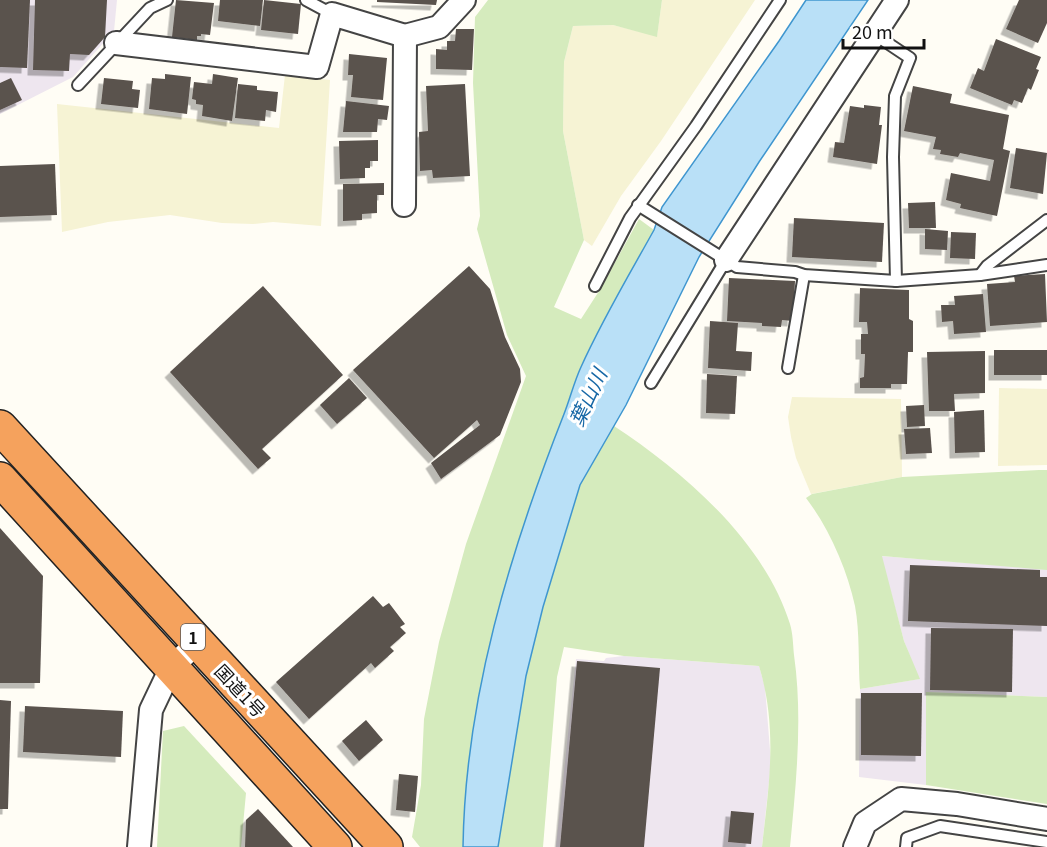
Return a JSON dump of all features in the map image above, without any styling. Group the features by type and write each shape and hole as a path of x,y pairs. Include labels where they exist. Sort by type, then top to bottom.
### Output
{"highway":[{"name":"国道1号","path":"0,427 386,847"},
{"name":"国道1号","path":"0,479 335,847"}],"street":[{"path":"116,43 317,67 332,14 405,36 440,27 464,0"},
{"path":"721,257 897,0"},
{"path":"405,36 405,205"},
{"path":"139,847 151,710 171,668 198,642"},
{"path":"855,847 865,823 901,799 957,804 1047,819"}],"lane":[{"path":"78,85 150,8 167,0"},
{"path":"306,0 332,14"},
{"path":"595,286 630,218 641,208 780,0"},
{"path":"874,34 910,58 895,96 893,157 896,281"},
{"path":"641,208 737,267 795,272 804,275 896,281 980,275 1047,265"},
{"path":"980,275 987,266 1047,220"},
{"path":"651,383 721,257"},
{"path":"788,368 804,275"},
{"path":"906,847 907,838 940,826 1047,842"}],"shaded area":[{"path":"0,0 117,0 114,31 73,77 0,114"},
{"path":"662,0 755,0 661,141 621,196 592,246 584,240 563,131 564,62 573,26 613,25 657,36"},
{"path":"285,75 330,80 321,226 273,222 222,223 170,215 108,222 62,232 57,104 279,128"},
{"path":"999,388 1047,389 1047,465 998,466"},
{"path":"792,397 901,399 902,477 811,494 796,458 791,437 788,417"},
{"path":"881,556 1047,569 1047,697 926,692 926,785 859,777 860,689 919,679 904,641"},
{"path":"624,656 759,666 765,687 771,763 762,847 556,847 576,659 604,661 606,658"}],"green space":[{"path":"488,0 662,0 657,37 613,25 573,26 564,62 563,131 584,240 554,307 581,319 639,219 654,230 589,349 544,466 509,572 494,626 472,736 463,847 420,847 412,837 421,785 424,719 439,642 466,544 526,376 507,335 477,229 480,216 473,83 475,17"},
{"path":"614,426 641,444 694,487 718,511 741,537 778,594 792,632 797,679 798,751 790,847 762,847 769,779 770,734 765,689 759,666 624,656 564,647 557,677 543,847 498,847 516,724 543,607 580,485"},
{"path":"1047,470 1047,570 882,556 904,641 920,679 860,689 858,627 852,592 830,536 806,498 812,494 902,477"},
{"path":"926,692 1047,697 1047,804 926,785"},
{"path":"184,726 246,793 241,847 157,847 163,731"}],"water":[{"name":"葉山川","path":"806,0 868,0 759,162 699,257 626,405 580,485 543,607 526,676 498,847 463,847 472,736 494,626 526,519 579,373 589,349 654,230 662,207"}],"building":[{"path":"0,0 30,0 27,68 0,67"},
{"path":"35,0 107,0 105,37 89,55 70,54 69,71 33,70"},
{"path":"176,0 214,3 210,35 201,34 197,36 197,40 172,37"},
{"path":"220,0 263,0 260,26 218,21"},
{"path":"264,0 301,4 298,34 261,30"},
{"path":"377,0 437,0 436,5 377,2"},
{"path":"1019,0 1047,0 1047,23 1038,43 1006,29"},
{"path":"456,29 474,29 472,70 436,69 436,49 447,50 447,41 455,41"},
{"path":"996,39 1041,57 1036,69 1039,70 1031,90 1028,88 1022,103 1014,100 1012,105 970,88 978,68 984,71"},
{"path":"349,54 387,58 383,100 351,97 353,75 348,75"},
{"path":"165,74 191,77 187,114 149,109 152,78 165,79"},
{"path":"213,74 238,78 232,121 202,116 203,105 196,104 196,100 192,99 194,82 212,84"},
{"path":"11,78 22,100 0,110 0,83"},
{"path":"104,78 133,81 132,89 140,90 138,108 101,104"},
{"path":"238,84 257,86 257,90 278,92 276,112 266,110 265,121 235,118"},
{"path":"465,84 470,176 433,178 432,170 420,171 419,132 428,131 426,86"},
{"path":"913,86 952,94 950,103 1009,115 1003,149 1010,151 997,216 960,208 961,204 946,200 951,173 990,181 994,160 960,153 958,157 940,154 941,150 933,149 936,137 904,131"},
{"path":"346,101 389,106 387,120 378,119 377,132 343,132"},
{"path":"864,105 881,107 879,125 882,125 877,164 833,157 835,142 844,143 850,106 864,108"},
{"path":"378,140 378,161 370,161 370,168 365,168 365,178 340,179 339,141"},
{"path":"1016,148 1047,153 1043,194 1010,188"},
{"path":"55,164 57,215 0,217 0,166"},
{"path":"384,183 384,195 377,195 377,213 362,214 362,220 343,221 343,184"},
{"path":"935,202 936,228 909,228 908,203"},
{"path":"794,218 884,223 882,262 792,257"},
{"path":"925,229 948,231 947,250 925,249"},
{"path":"951,232 976,233 975,259 950,258"},
{"path":"469,266 490,289 505,337 520,369 521,382 500,435 441,479 431,463 480,425 477,420 434,458 353,370"},
{"path":"1045,274 1047,322 990,326 987,284 1015,282 1014,276"},
{"path":"729,278 795,281 793,321 782,320 781,327 762,326 762,323 727,321"},
{"path":"263,286 343,375 262,449 271,458 258,469 170,372"},
{"path":"860,288 909,290 909,319 913,321 913,352 908,352 907,384 891,384 891,388 860,388 860,378 864,377 865,354 861,354 861,334 868,334 867,322 859,322"},
{"path":"983,294 986,332 954,334 953,321 942,322 941,305 955,305 954,296"},
{"path":"710,321 738,323 736,351 752,352 751,371 708,368"},
{"path":"994,350 1047,350 1047,375 994,375"},
{"path":"985,351 985,393 954,394 955,411 929,411 927,352"},
{"path":"707,374 737,376 735,414 706,413"},
{"path":"349,378 367,398 337,424 320,405"},
{"path":"924,405 925,426 907,427 906,406"},
{"path":"984,410 985,452 955,453 954,412"},
{"path":"930,428 932,453 906,454 904,429"},
{"path":"0,528 43,576 40,683 0,683"},
{"path":"910,565 1040,570 1040,577 1047,577 1047,626 908,621"},
{"path":"373,596 383,607 389,603 405,624 400,627 406,633 390,647 394,651 375,668 371,663 309,719 276,682"},
{"path":"931,628 1013,629 1012,692 930,690"},
{"path":"577,661 660,668 644,847 560,847"},
{"path":"861,693 922,693 921,756 861,755"},
{"path":"0,700 11,701 8,809 0,809"},
{"path":"25,706 123,711 121,757 23,752"},
{"path":"366,720 383,740 359,761 342,741"},
{"path":"399,774 418,776 415,812 396,810"},
{"path":"258,809 293,847 245,847 246,820"},
{"path":"731,811 754,813 751,844 728,842"}]}
